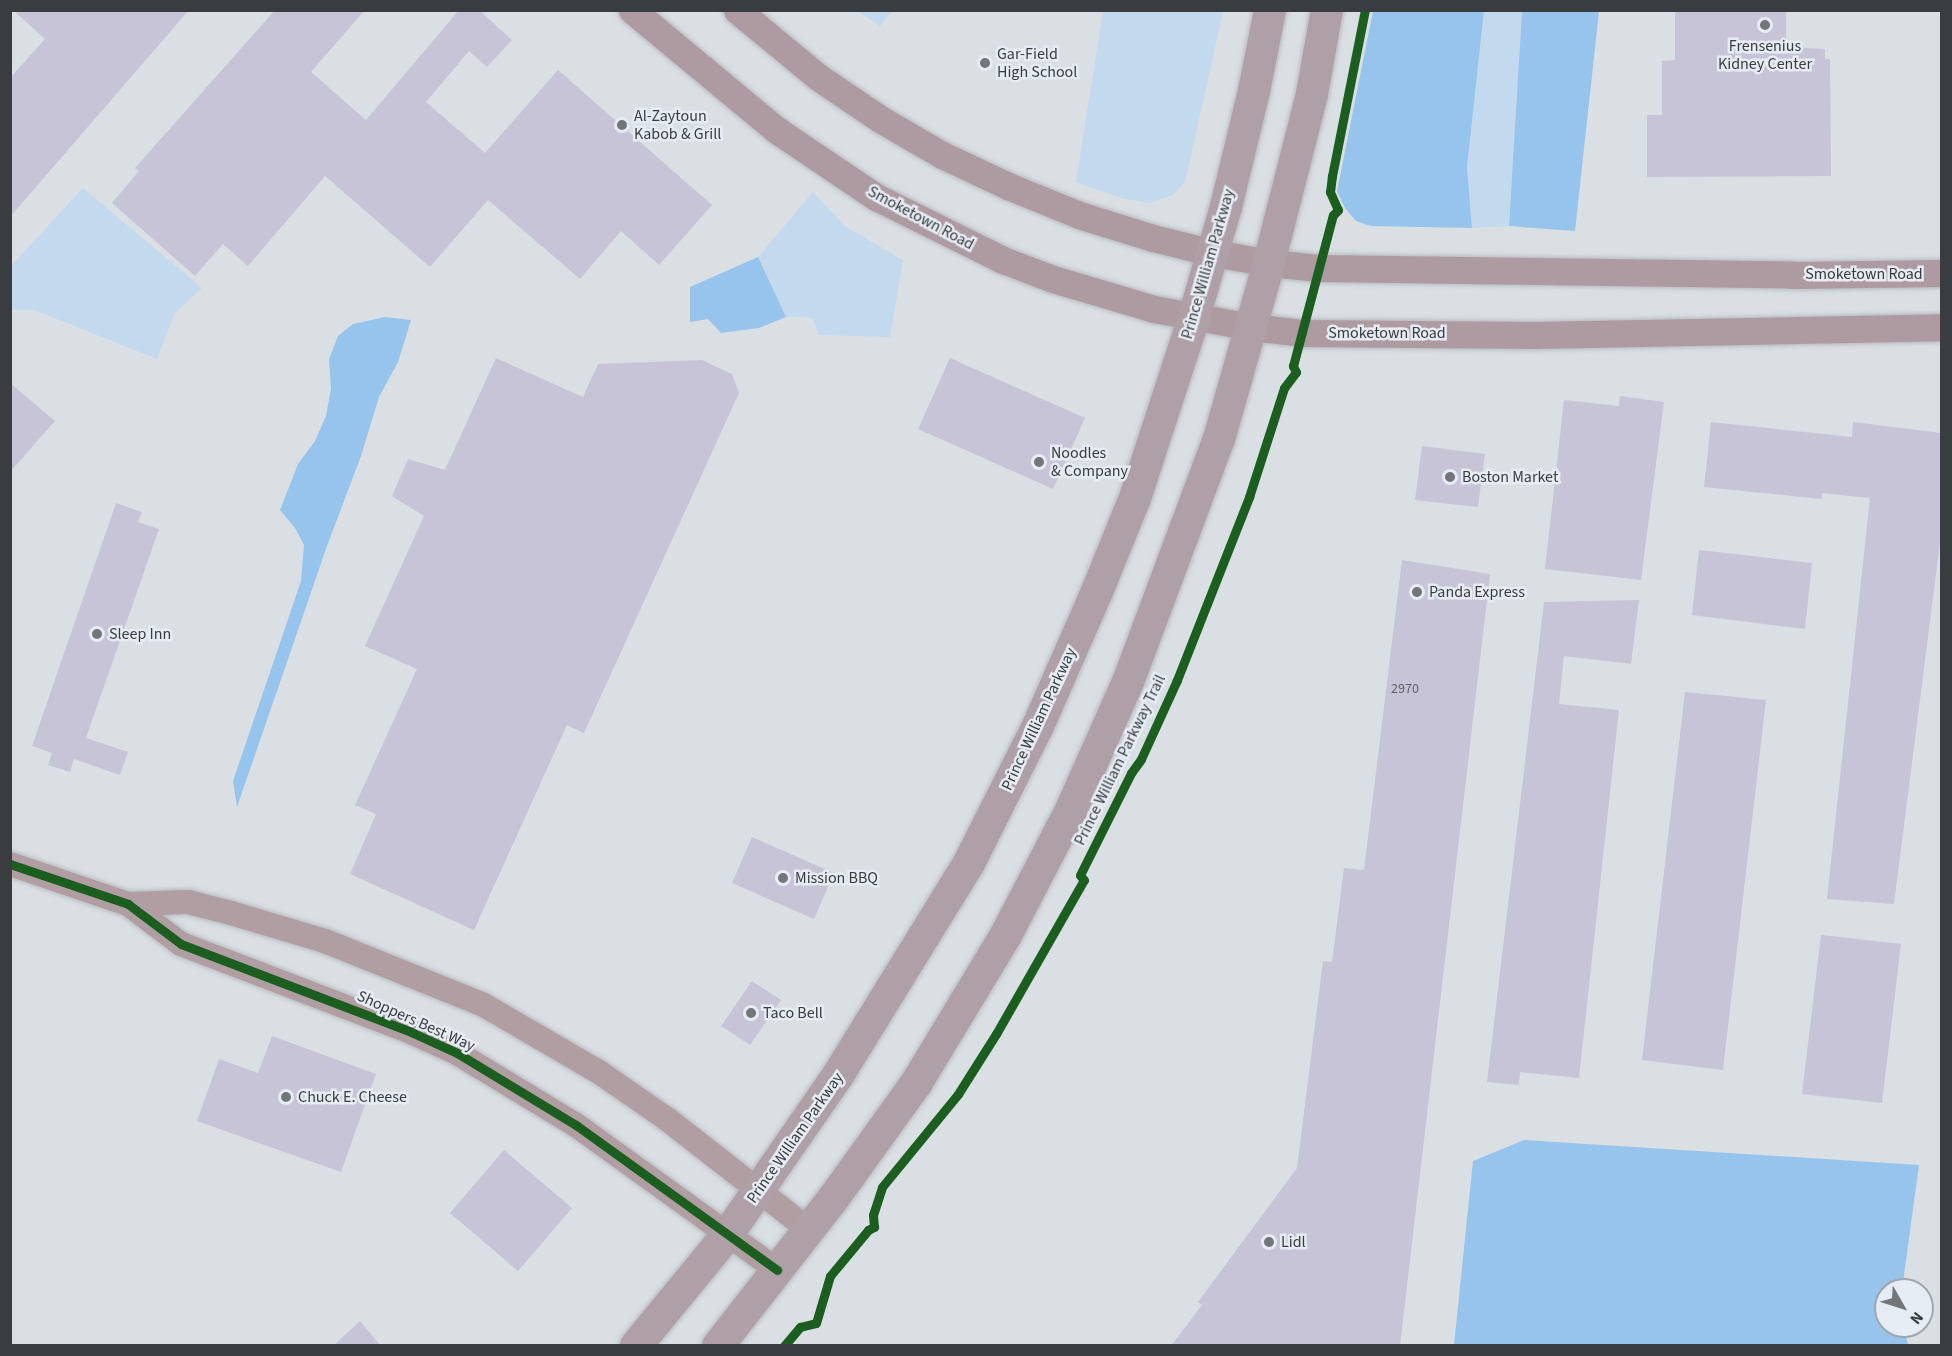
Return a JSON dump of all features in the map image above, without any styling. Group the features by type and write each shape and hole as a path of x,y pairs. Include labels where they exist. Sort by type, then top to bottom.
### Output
{"highway":[{"name":"Prince William Parkway","path":"636,1346 728,1234 840,1072 969,863 1011,779 1096,594 1135,498 1214,253 1254,91 1270,10"},
{"path":"718,1346 808,1230 933,1057 1006,935 1071,810 1128,682 1179,551 1219,439 1269,263 1312,94 1327,10"}],"main road":[{"name":"Smoketown Road","path":"632,10 778,131 876,197 954,238 1033,271 1132,303 1194,317 1302,333 1534,334 1941,327"},
{"name":"Smoketown Road","path":"737,10 818,77 880,119 942,155 1008,186 1079,215 1153,238 1214,253 1269,263 1319,268 1505,272 1940,273"}],"street":[{"name":"Shoppers Best Way","path":"10,864 128,904 181,944 411,1032 457,1053 576,1125 777,1270"},
{"name":"Shoppers Best Way","path":"128,904 188,902 231,913 325,941 482,1004 599,1072 667,1119 808,1230"}],"shaded area":[{"path":"892,10 880,26 858,11"},
{"path":"1213,10 1223,12 1185,182 1173,195 1149,203 1121,198 1076,182 1103,11"},
{"path":"1373,11 1484,11 1467,167 1472,228 1371,226 1356,221 1345,208 1337,191"},
{"path":"1484,11 1522,11 1509,226 1472,228 1467,167"},
{"path":"1522,11 1599,11 1575,231 1509,226"},
{"path":"83,188 202,288 175,313 157,359 34,310 11,310 11,266"},
{"path":"813,192 846,227 903,260 890,337 819,335 813,320 806,316 786,317 758,257"},
{"path":"758,257 786,317 759,328 721,333 708,319 690,322 690,287"},
{"path":"385,317 411,320 398,362 379,397 361,456 327,546 237,807 233,781 301,581 304,545 295,528 280,510 298,464 315,441 326,416 331,389 329,359 338,336 353,324"},
{"path":"1524,1140 1919,1165 1904,1278 1874,1278 1874,1338 1907,1338 1908,1345 1454,1345 1473,1161"}],"building":[{"path":"13,10 189,10 10,217 10,78 45,39"},
{"path":"275,10 365,10 311,72 366,120 459,10 479,10 512,40 487,67 469,51 426,102 485,153 558,70 712,205 659,265 621,231 580,279 488,200 430,267 325,176 248,266 223,244 195,276 112,203 139,171 135,168"},
{"path":"1675,10 1786,10 1786,47 1825,49 1825,59 1830,59 1831,176 1647,177 1647,115 1662,115 1662,61 1675,60"},
{"path":"496,358 583,397 598,364 702,360 732,374 739,393 584,733 567,725 474,930 350,874 376,814 355,805 417,669 365,646 424,516 392,496 408,459 445,470"},
{"path":"950,358 1085,418 1053,489 918,429"},
{"path":"10,383 55,421 10,472"},
{"path":"1620,396 1664,402 1641,580 1545,569 1564,400 1619,406"},
{"path":"1711,422 1852,437 1853,422 1941,433 1941,535 1894,904 1827,899 1870,498 1822,493 1822,499 1704,487"},
{"name":"Boston Market","path":"1422,446 1485,454 1478,507 1415,500"},
{"name":"Sleep Inn","path":"116,503 142,512 138,522 159,529 86,738 128,752 120,775 74,759 70,772 48,765 52,753 32,746"},
{"path":"1699,550 1812,563 1805,629 1692,615"},
{"path":"1402,560 1490,574 1400,1346 1171,1346 1202,1305 1198,1302 1297,1168 1323,961 1332,962 1344,868 1364,870"},
{"path":"1639,600 1631,664 1564,656 1559,704 1619,710 1579,1078 1520,1072 1519,1085 1487,1082 1544,602"},
{"path":"1685,692 1766,700 1723,1070 1642,1060"},
{"name":"Mission BBQ","path":"752,837 834,873 814,919 732,883"},
{"path":"1821,935 1901,944 1882,1103 1802,1094"},
{"name":"Taco Bell","path":"752,981 781,1000 750,1045 721,1026"},
{"name":"Chuck E. Cheese","path":"272,1036 376,1074 341,1172 197,1121 219,1059 258,1073"},
{"path":"504,1150 572,1208 518,1271 450,1213"},
{"path":"360,1321 381,1346 333,1346"}],"cycle path":[{"name":"Prince William Parkway Trail","path":"784,1346 800,1327 816,1323 830,1276 868,1230 874,1227 873,1215 882,1187 958,1094 996,1034 1084,880 1080,875 1131,773 1141,759 1177,680 1249,497 1284,388 1296,372 1293,366 1333,215 1338,210 1330,192 1332,176 1365,10"},
{"path":"10,864 128,904 181,944 411,1032 457,1053 576,1125 777,1270"}],"place":[{"name":"Frensenius Kidney Center","path":"1765,25"},
{"name":"Gar-Field High School","path":"985,63"},
{"name":"Al-Zaytoun Kabob & Grill","path":"622,125"},
{"name":"Noodles & Company","path":"1039,462"},
{"name":"Boston Market","path":"1450,477"},
{"name":"Panda Express","path":"1417,592"},
{"name":"Sleep Inn","path":"97,634"},
{"name":"Mission BBQ","path":"783,878"},
{"name":"Taco Bell","path":"751,1013"},
{"name":"Chuck E. Cheese","path":"286,1097"},
{"name":"Lidl","path":"1269,1242"}]}
